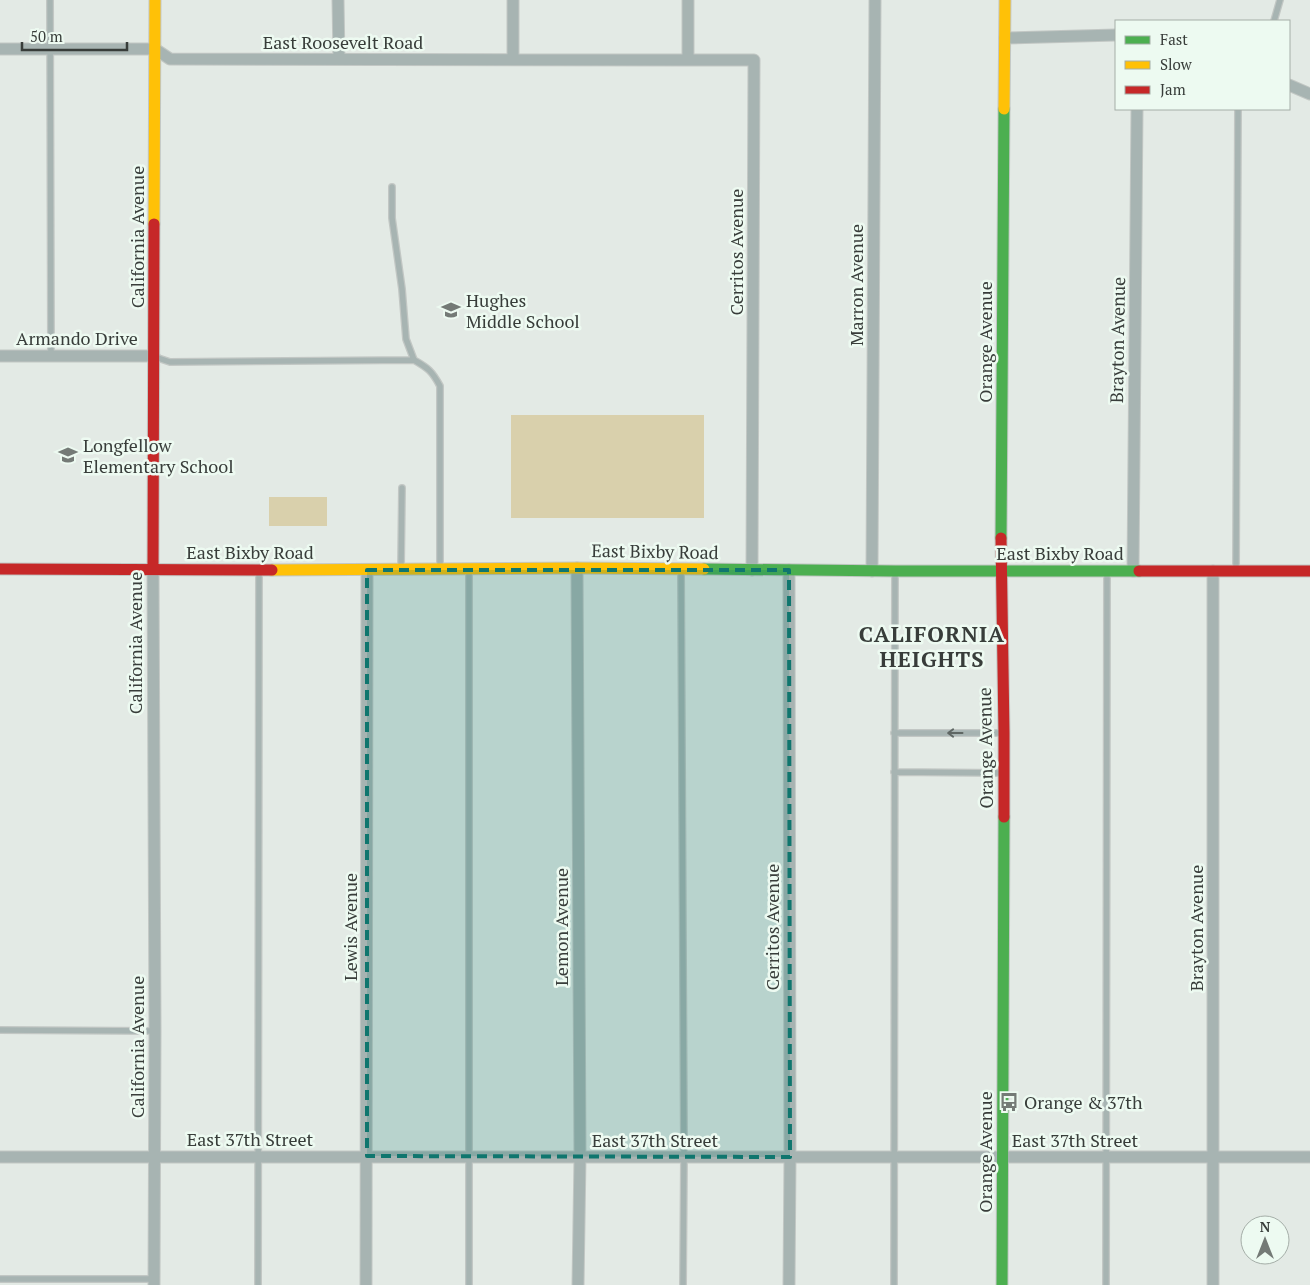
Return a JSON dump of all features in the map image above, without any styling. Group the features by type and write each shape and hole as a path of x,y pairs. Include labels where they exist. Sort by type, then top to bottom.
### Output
{"street":[{"name":"California Avenue","path":"154,1282 153,569 155,0"},
{"path":"338,0 338,59"},
{"path":"513,0 513,60"},
{"path":"688,0 688,60"},
{"name":"Marron Avenue","path":"872,571 875,0"},
{"name":"Orange Avenue","path":"1002,1285 1004,733 1001,571 1005,0"},
{"path":"1005,38 1115,35"},
{"name":"East Roosevelt Road","path":"0,49 155,49 170,59 688,60"},
{"name":"Cerritos Avenue","path":"688,60 754,60 752,570"},
{"path":"1290,85 1310,94"},
{"name":"Brayton Avenue","path":"1133,571 1137,110"},
{"name":"Armando Drive","path":"0,356 154,356"},
{"name":"East Bixby Road","path":"0,569 367,570 577,568 872,571 1310,571"},
{"name":"Lemon Avenue","path":"577,568 580,1157 578,1285"},
{"name":"Lewis Avenue","path":"366,1285 367,570"},
{"name":"Cerritos Avenue","path":"788,570 789,1285"},
{"name":"Brayton Avenue","path":"1213,571 1213,1285"},
{"name":"East 37th Street","path":"0,1156 1310,1158"}],"lane":[{"path":"50,0 51,356"},
{"path":"1274,20 1280,0"},
{"path":"1236,571 1238,110"},
{"path":"392,187 392,218 402,289 406,339 414,360"},
{"path":"154,356 170,362 414,360 423,365 433,374 440,386 440,569"},
{"path":"401,569 402,488"},
{"path":"258,1285 259,569"},
{"path":"469,569 470,1285"},
{"path":"681,570 683,1285"},
{"path":"894,1285 895,571"},
{"path":"1106,1285 1107,571"},
{"path":"894,733 1004,733"},
{"path":"894,772 1003,773"},
{"path":"0,1030 154,1031"},
{"path":"0,1279 154,1282"}],"highlighted area":[{"path":"367,570 789,570 790,1157 367,1156"}],"shaded area":[{"path":"511,415 704,415 704,518 511,518"},
{"path":"269,497 327,497 327,526 269,526"}],"traffic: fast":[{"path":"1001,538 1004,109"},
{"path":"704,569 1139,571"},
{"path":"1002,1285 1004,817"}],"traffic: slow":[{"path":"154,224 155,0"},
{"path":"1004,109 1005,0"},
{"path":"272,570 704,569"}],"traffic: jam":[{"path":"153,569 154,224"},
{"path":"1001,538 1004,817"},
{"path":"0,569 272,570"},
{"path":"1139,571 1310,571"}],"place":[{"name":"Hughes Middle School","path":"451,310"},
{"name":"Longfellow Elementary School","path":"68,455"},
{"name":"Orange & 37th","path":"1009,1102"}],"district":[{"name":"CALIFORNIA HEIGHTS","path":"932,646"}]}
